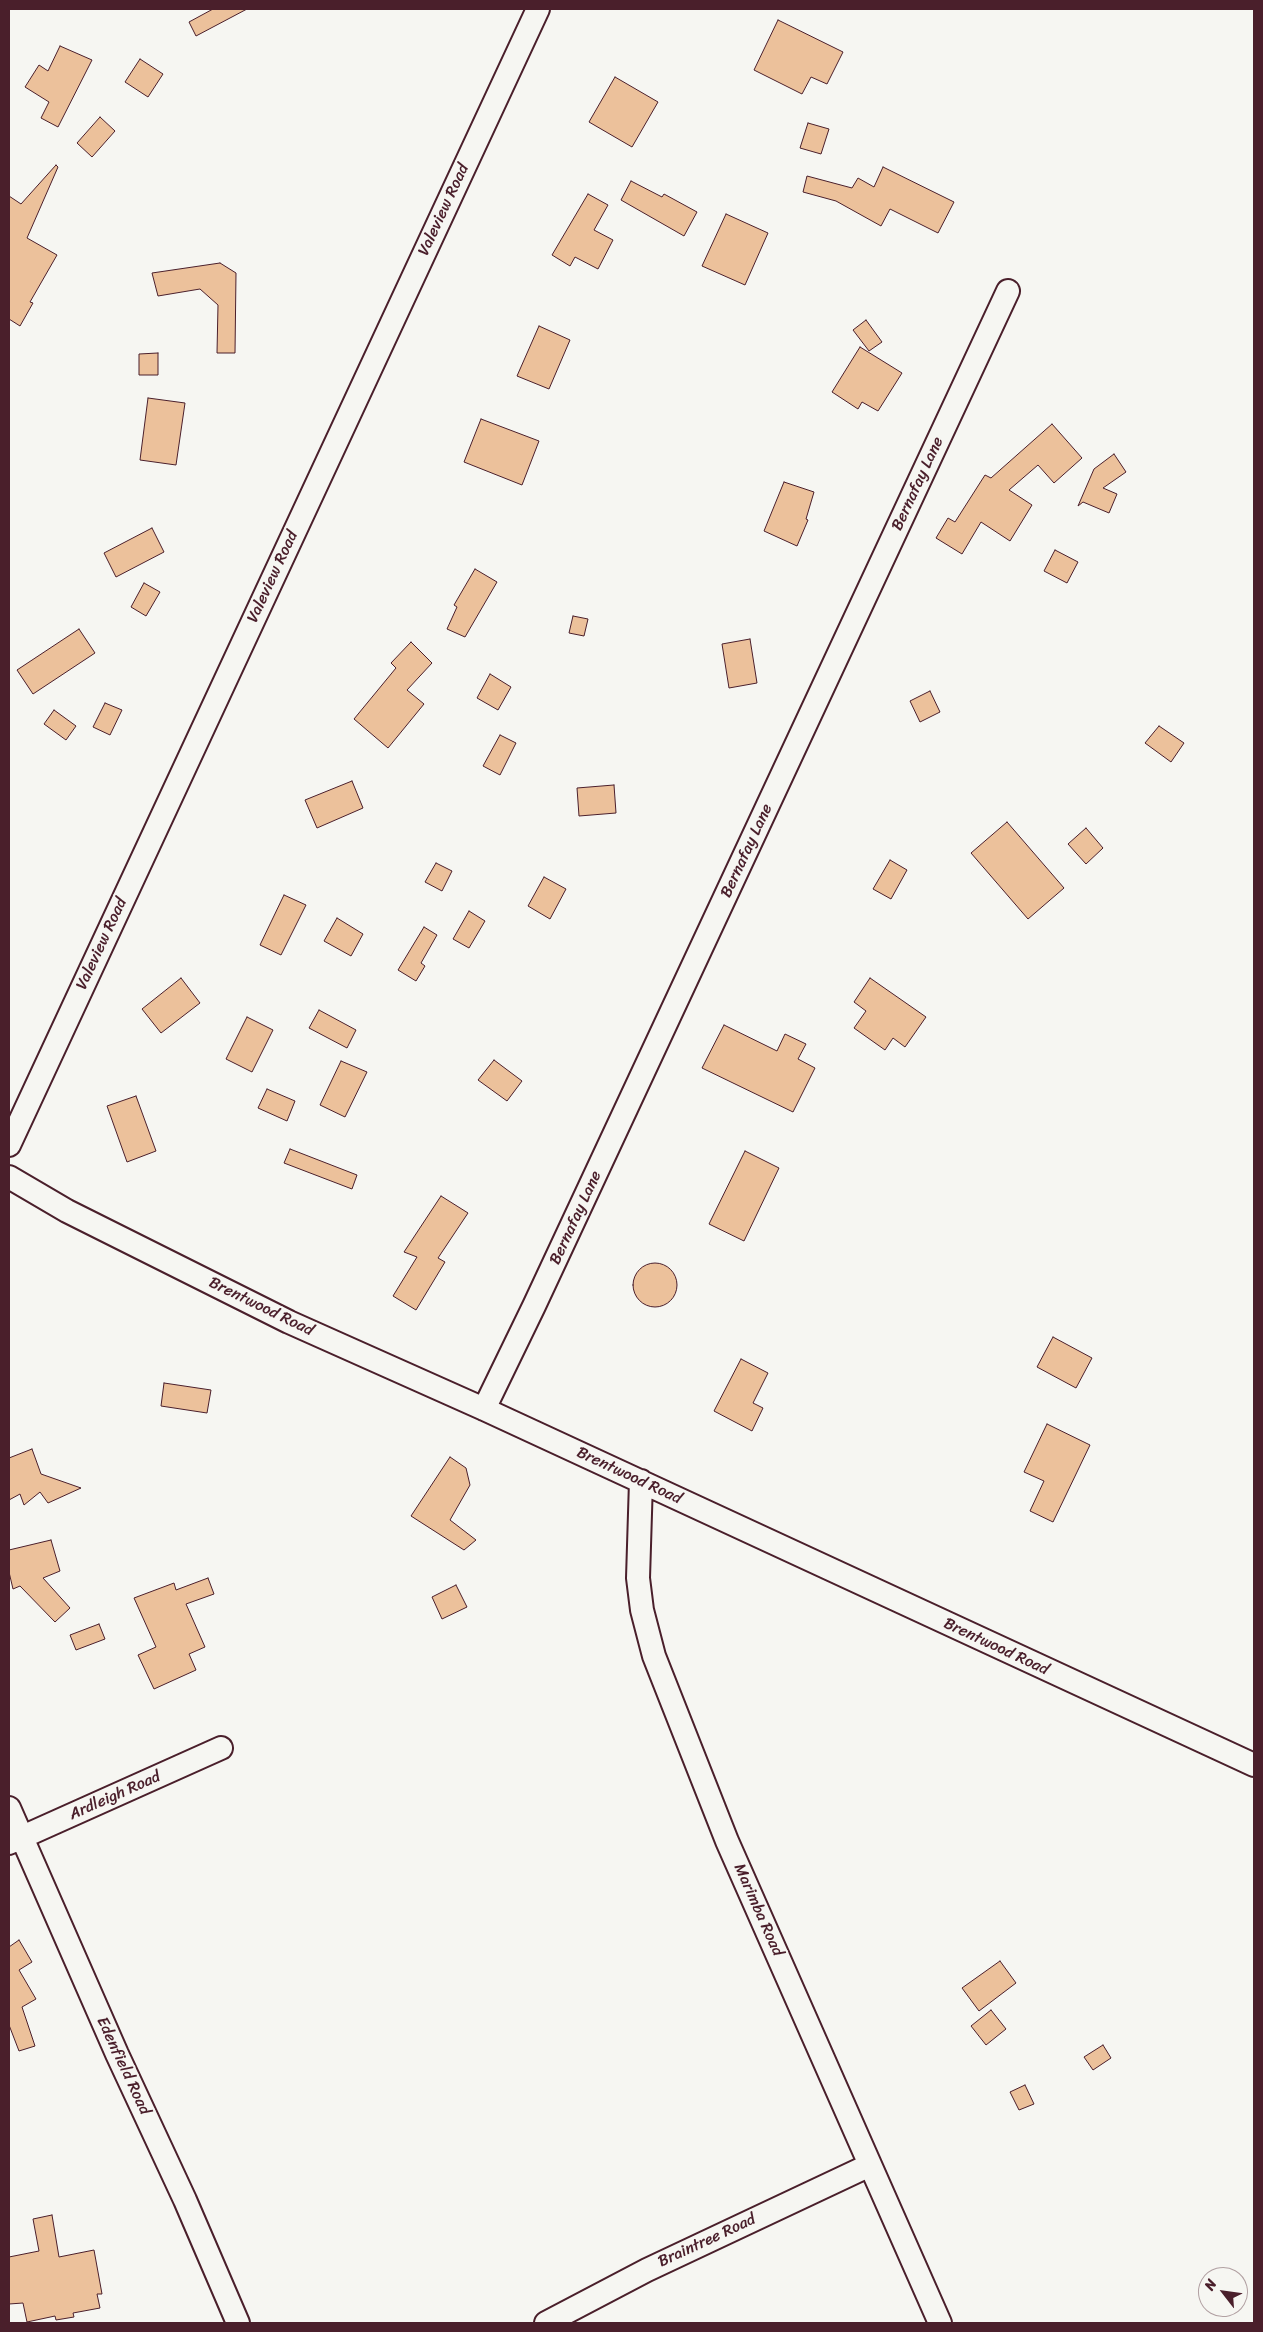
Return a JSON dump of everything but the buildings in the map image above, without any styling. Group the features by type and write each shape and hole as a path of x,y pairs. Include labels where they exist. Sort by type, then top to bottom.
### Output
{"street":[{"name":"Valeview Road","path":"9,1145 538,9"},
{"name":"Bernafay Lane","path":"484,1409 534,1306 1008,291"},
{"name":"Brentwood Road","path":"9,1177 67,1212 280,1318 641,1481 1254,1765"},
{"name":"Marimba Road","path":"641,1481 638,1578 642,1610 654,1656 727,1841 940,2323"},
{"name":"Ardleigh Road","path":"15,1840 221,1748"},
{"name":"Edenfield Road","path":"9,1808 15,1840 185,2200 238,2323"},
{"name":"Braintree Road","path":"546,2323 647,2270 870,2165"}]}
